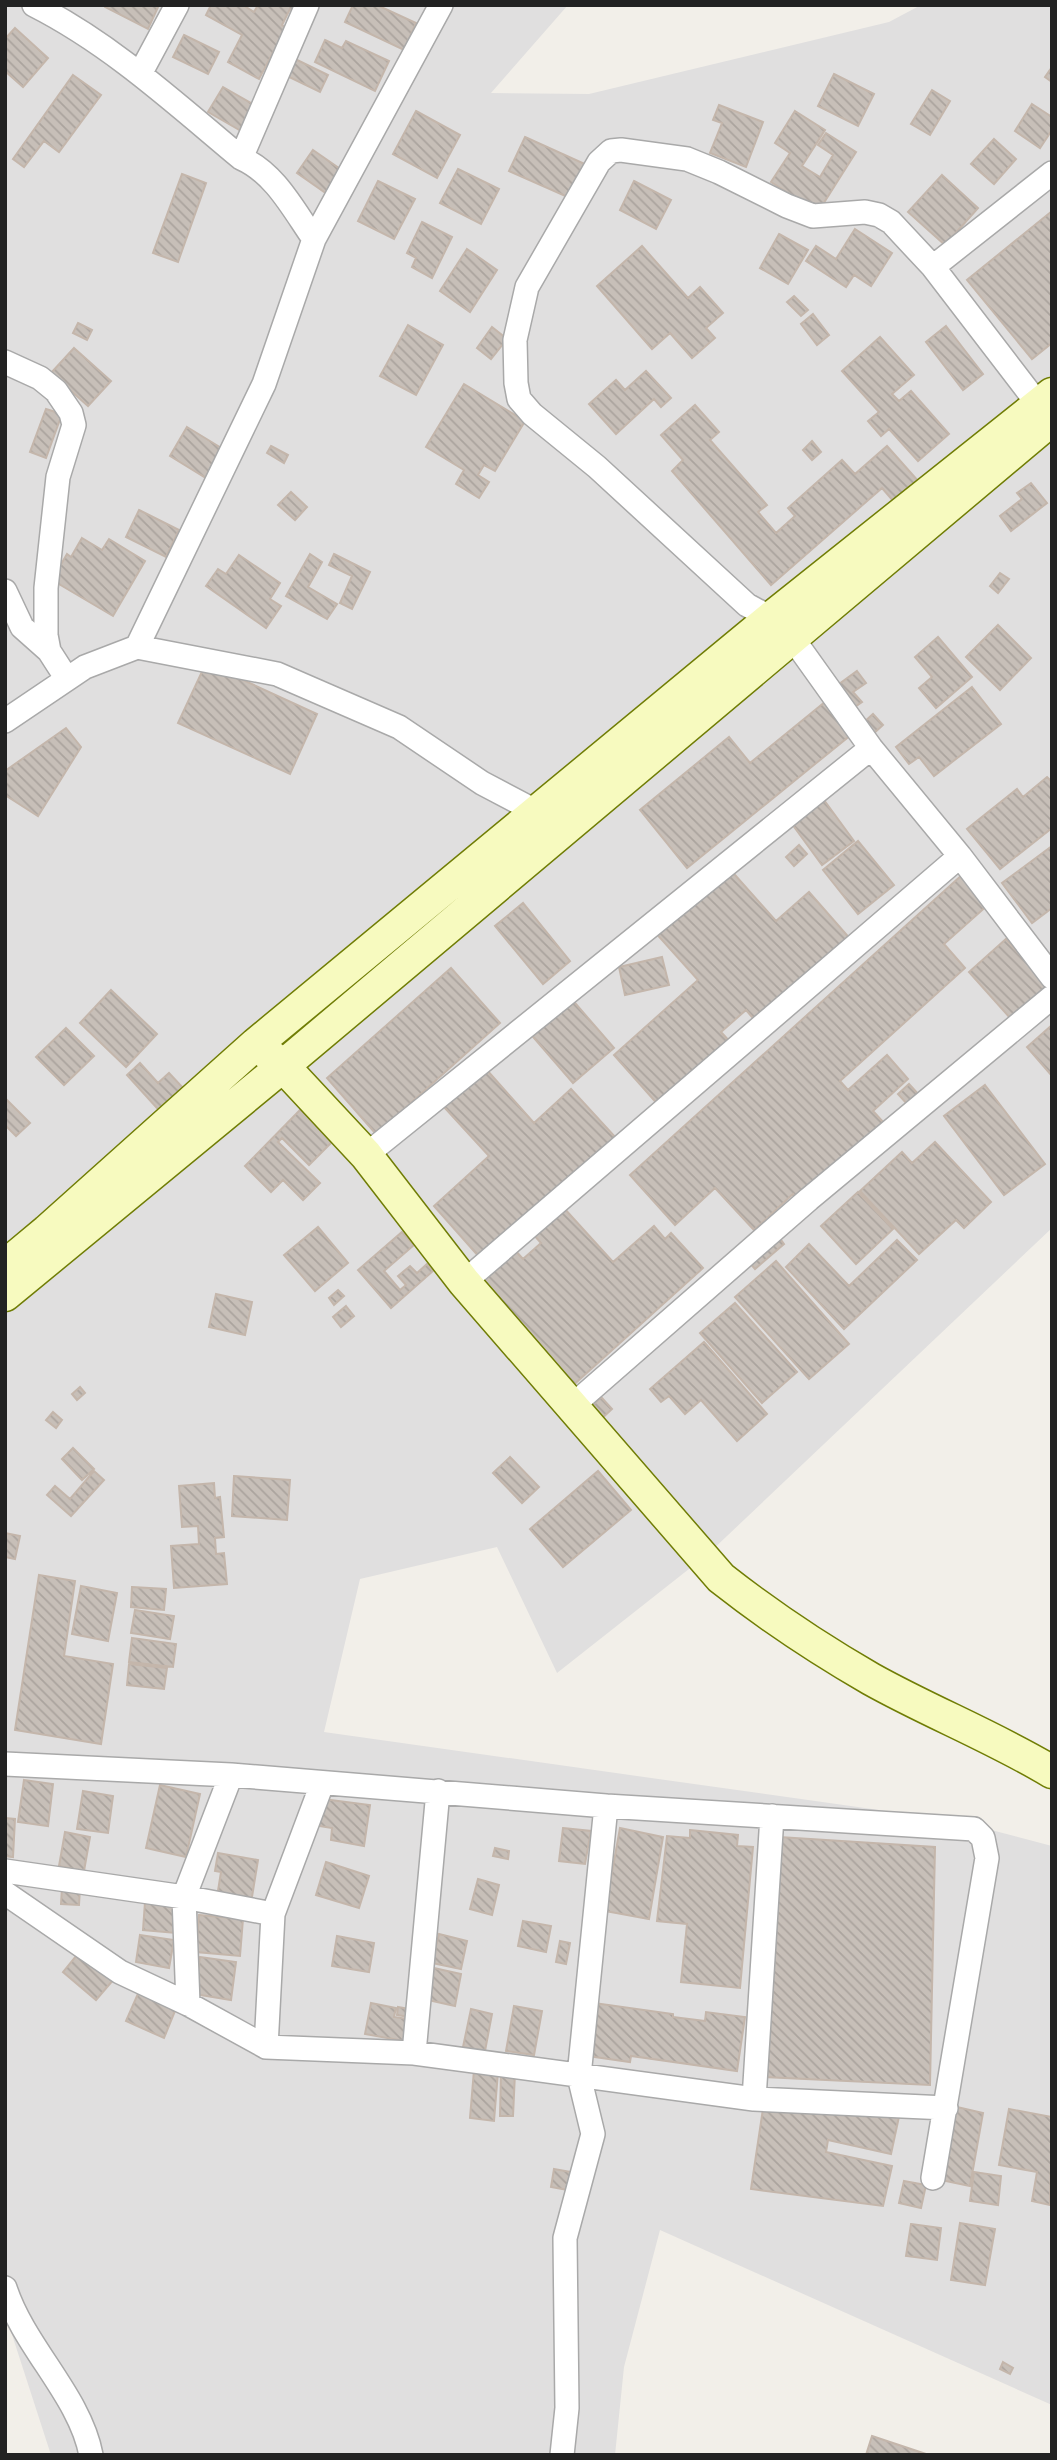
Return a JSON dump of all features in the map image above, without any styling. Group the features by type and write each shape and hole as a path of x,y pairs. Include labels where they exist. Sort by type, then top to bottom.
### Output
{"main road":[{"path":"5,1295 55,1239 256,1044 548,822 1048,408"},
{"path":"5,1266 55,1239 283,1066 548,822"},
{"path":"256,1044 283,1066 366,1154 464,1282 721,1578 759,1607 872,1679 1020,1753 1052,1772"}],"street":[{"path":"34,5 72,14 241,158 252,163 274,182 314,239"},
{"path":"140,74 177,5"},
{"path":"241,158 307,5"},
{"path":"137,647 264,384 314,239 441,5"},
{"path":"1048,408 933,267 891,222 879,215 865,212 813,216 687,159 621,150 611,151 599,162 527,286 514,340 519,399 532,414 597,467 747,605 781,627 871,748 960,856 1052,977"},
{"path":"933,267 1052,173"},
{"path":"5,362 40,378 56,391 71,413 74,425 58,477 48,574 46,635 50,651 67,679"},
{"path":"5,591 22,627 50,651"},
{"path":"5,721 85,667 137,647 277,674 399,727 482,783 548,822"},
{"path":"366,1154 871,748"},
{"path":"464,1282 960,856"},
{"path":"572,1406 809,1199 1052,997"},
{"path":"5,1765 231,1775 606,1806 974,1829 983,1838 987,1858 933,2178"},
{"path":"188,2004 184,1897 231,1775"},
{"path":"267,2047 273,1914 322,1784"},
{"path":"414,2053 438,1791"},
{"path":"562,2455 567,2408 565,2238 593,2134 579,2076 606,1806"},
{"path":"754,2099 772,1816"},
{"path":"5,1871 184,1897 273,1914"},
{"path":"5,1893 120,1972 188,2004 267,2047 414,2053 754,2099 946,2108"},
{"path":"5,2288 12,2309 27,2337 74,2411 91,2455"}],"shaded area":[{"path":"5,5 568,5 491,93 589,94 889,22 921,5 1052,5 1052,1228 708,1554 557,1673 497,1547 360,1579 324,1732 957,1821 1052,1846 1052,2405 660,2230 624,2367 615,2455 51,2455 5,2313"}],"building":[{"path":"105,5 159,5 148,29"},
{"path":"211,5 243,5 254,12 258,5 296,5 293,11 290,9 282,25 286,28 259,79 228,62 242,35 206,15"},
{"path":"353,5 377,5 416,23 404,50 345,22"},
{"path":"15,28 48,58 23,87 5,71 5,39"},
{"path":"184,35 219,52 208,74 173,57"},
{"path":"325,40 342,48 346,41 389,61 375,91 315,62"},
{"path":"291,57 328,75 320,92 283,74"},
{"path":"1052,67 1052,82 1045,77"},
{"path":"834,74 874,94 858,126 818,106"},
{"path":"73,75 101,95 59,152 44,141 24,167 13,159"},
{"path":"223,87 256,106 241,131 208,112"},
{"path":"932,90 950,101 930,135 911,124"},
{"path":"1032,104 1052,117 1052,130 1040,148 1015,131"},
{"path":"719,105 763,122 746,167 710,153 722,123 713,120"},
{"path":"416,111 460,135 437,178 393,154"},
{"path":"795,111 825,130 802,166 820,177 833,155 818,145 826,133 856,152 818,212 771,182 790,153 775,143"},
{"path":"525,137 587,165 572,199 509,171"},
{"path":"994,139 1016,159 994,184 971,164"},
{"path":"313,150 346,173 330,196 297,173"},
{"path":"458,169 499,189 481,224 440,203"},
{"path":"182,174 206,183 178,262 153,253"},
{"path":"942,175 978,208 945,245 908,212"},
{"path":"378,181 415,199 394,239 358,221"},
{"path":"634,181 671,200 656,229 620,210"},
{"path":"1052,211 1052,343 1032,359 967,280"},
{"path":"422,222 452,237 432,278 412,267 416,258 407,253"},
{"path":"855,229 892,253 871,286 854,275 846,287 806,261 816,246 836,259"},
{"path":"779,234 808,250 788,284 760,268"},
{"path":"642,246 688,298 700,287 723,313 706,328 715,338 692,358 670,333 652,349 597,286"},
{"path":"467,249 497,270 470,312 440,291"},
{"path":"794,296 808,310 801,316 787,302"},
{"path":"813,314 829,335 817,345 801,324"},
{"path":"78,323 92,330 87,340 73,333"},
{"path":"408,325 443,345 416,395 380,376"},
{"path":"946,326 983,374 963,390 926,342"},
{"path":"492,327 507,339 491,359 477,348"},
{"path":"880,337 914,375 892,394 899,401 911,391 949,434 918,461 889,429 881,436 868,421 879,412 842,371"},
{"path":"74,348 111,381 88,406 51,373"},
{"path":"646,371 671,398 661,407 654,399 616,434 589,404 616,380 625,390"},
{"path":"464,384 525,421 495,471 484,465 478,475 489,482 479,498 456,484 464,470 426,447"},
{"path":"695,405 719,432 710,440 767,505 758,512 776,533 795,516 788,508 842,460 855,474 887,446 919,482 895,503 882,488 771,585 672,471 683,460 661,435"},
{"path":"46,409 62,414 46,458 30,452"},
{"path":"187,427 223,449 206,478 170,456"},
{"path":"812,441 821,452 812,460 803,450"},
{"path":"271,446 288,455 284,463 267,453"},
{"path":"1031,483 1047,503 1011,531 1000,516 1022,499 1017,493"},
{"path":"291,492 307,507 295,520 278,505"},
{"path":"139,510 179,530 166,557 126,537"},
{"path":"82,538 102,550 109,539 145,561 113,616 52,580 67,554 71,557"},
{"path":"310,554 322,562 308,587 337,604 327,619 286,596"},
{"path":"334,554 370,572 352,609 340,603 352,576 329,565"},
{"path":"239,555 280,583 270,599 281,606 266,628 206,586 218,569 226,574"},
{"path":"1000,573 1009,579 998,593 990,586"},
{"path":"998,625 1031,658 1000,690 966,657"},
{"path":"938,637 972,677 936,708 919,688 932,677 915,657"},
{"path":"206,663 317,714 290,774 178,723"},
{"path":"857,671 866,683 853,692 862,702 852,709 835,687"},
{"path":"972,687 1001,724 934,776 919,757 909,764 896,747"},
{"path":"825,702 852,734 687,868 640,810 729,737 750,763"},
{"path":"873,714 883,725 873,734 863,723"},
{"path":"66,728 81,747 38,816 5,795 5,771"},
{"path":"1047,777 1052,782 1052,828 1000,869 967,829 1017,789 1023,797"},
{"path":"824,800 854,841 822,865 792,824"},
{"path":"858,841 894,885 858,914 823,870"},
{"path":"799,845 807,854 794,866 786,857"},
{"path":"1052,846 1052,908 1032,923 1002,883"},
{"path":"727,866 776,921 809,892 852,941 758,1024 746,1010 721,1032 732,1044 661,1108 614,1055 698,980 654,931"},
{"path":"962,875 989,904 944,944 965,968 840,1081 848,1090 887,1055 908,1079 873,1111 884,1123 799,1200 793,1194 754,1230 715,1188 675,1225 630,1175"},
{"path":"523,903 570,961 543,984 495,926"},
{"path":"1006,939 1048,986 1011,1019 969,972"},
{"path":"662,957 669,985 625,995 619,967"},
{"path":"451,968 500,1023 376,1134 327,1078"},
{"path":"111,990 157,1034 126,1067 80,1023"},
{"path":"569,996 614,1048 573,1083 528,1031"},
{"path":"1052,1025 1052,1076 1027,1047"},
{"path":"66,1028 94,1056 64,1085 36,1057"},
{"path":"140,1063 158,1083 169,1073 185,1090 165,1117 127,1075"},
{"path":"486,1069 534,1123 571,1089 616,1138 481,1259 434,1206 489,1156 444,1107"},
{"path":"909,1084 920,1096 909,1106 898,1094"},
{"path":"985,1085 1045,1164 1004,1195 944,1116"},
{"path":"5,1098 30,1123 16,1136 5,1125"},
{"path":"301,1109 333,1141 309,1165 282,1138 278,1142 320,1183 303,1200 283,1180 271,1192 245,1166"},
{"path":"935,1142 991,1202 964,1228 956,1220 919,1254 860,1191 902,1152 912,1163"},
{"path":"858,1192 893,1229 856,1264 821,1226"},
{"path":"563,1207 613,1262 654,1226 665,1239 671,1233 703,1268 570,1388 475,1283 514,1249 523,1259 541,1243 533,1234"},
{"path":"318,1227 348,1263 315,1291 284,1255"},
{"path":"402,1232 414,1245 384,1271 400,1290 406,1285 398,1276 410,1266 417,1273 427,1264 433,1271 391,1308 358,1270"},
{"path":"779,1237 784,1244 755,1269 749,1262"},
{"path":"897,1240 917,1260 844,1329 786,1267 809,1244 849,1286"},
{"path":"776,1261 849,1344 809,1379 735,1297"},
{"path":"338,1290 344,1296 334,1305 329,1298"},
{"path":"216,1294 252,1302 245,1335 209,1327"},
{"path":"735,1303 797,1372 762,1403 700,1333"},
{"path":"346,1306 354,1316 341,1327 333,1317"},
{"path":"704,1342 767,1414 737,1441 701,1400 685,1414 669,1396 661,1402 650,1389"},
{"path":"80,1387 85,1393 77,1400 72,1394"},
{"path":"601,1397 612,1409 599,1421 588,1410"},
{"path":"53,1412 62,1420 56,1428 46,1420"},
{"path":"73,1448 94,1469 82,1480 62,1459"},
{"path":"510,1457 539,1487 522,1503 493,1473"},
{"path":"94,1471 104,1480 71,1516 47,1495 55,1486 70,1499"},
{"path":"598,1471 631,1510 563,1567 530,1529"},
{"path":"234,1476 290,1480 287,1520 232,1516"},
{"path":"214,1483 215,1498 220,1497 224,1537 215,1538 216,1554 224,1553 227,1584 174,1588 171,1546 199,1544 198,1526 182,1527 179,1486"},
{"path":"5,1533 20,1536 15,1559 5,1557"},
{"path":"39,1575 75,1581 64,1656 113,1664 101,1744 15,1730"},
{"path":"81,1586 117,1593 108,1641 72,1634"},
{"path":"132,1587 166,1589 164,1610 131,1607"},
{"path":"135,1610 174,1616 170,1639 131,1633"},
{"path":"132,1638 176,1644 173,1667 129,1662"},
{"path":"129,1664 167,1668 164,1689 127,1685"},
{"path":"24,1780 53,1784 48,1826 18,1822"},
{"path":"160,1785 200,1794 186,1857 146,1848"},
{"path":"83,1791 113,1796 108,1833 77,1829"},
{"path":"323,1799 370,1805 364,1846 331,1840 332,1828 319,1826"},
{"path":"5,1818 15,1819 13,1857 5,1856"},
{"path":"563,1828 591,1831 585,1864 559,1861"},
{"path":"620,1828 663,1837 649,1919 605,1911"},
{"path":"690,1830 738,1835 737,1846 753,1847 740,1988 681,1982 687,1924 657,1921 667,1836 690,1838"},
{"path":"65,1832 90,1837 84,1871 59,1866"},
{"path":"779,1837 935,1847 930,2085 764,2077"},
{"path":"495,1848 509,1851 508,1859 493,1856"},
{"path":"218,1853 258,1860 251,1903 217,1897 221,1872 215,1871"},
{"path":"326,1862 369,1876 359,1908 316,1895"},
{"path":"478,1879 499,1885 492,1915 470,1909"},
{"path":"62,1887 80,1888 79,1905 61,1904"},
{"path":"145,1902 178,1905 176,1933 143,1930"},
{"path":"199,1915 243,1919 240,1956 196,1952"},
{"path":"523,1921 551,1926 546,1952 518,1946"},
{"path":"439,1934 467,1941 461,1969 432,1963"},
{"path":"140,1935 174,1940 169,1968 136,1962"},
{"path":"337,1936 374,1943 369,1972 332,1966"},
{"path":"560,1941 570,1943 566,1964 556,1962"},
{"path":"81,1950 114,1979 96,2000 63,1972"},
{"path":"200,1957 236,1962 231,2000 194,1994"},
{"path":"434,1968 461,1974 455,2006 428,2000"},
{"path":"140,1989 177,2006 164,2038 126,2021"},
{"path":"371,2003 396,2008 394,2017 408,2019 404,2041 365,2034"},
{"path":"594,2003 705,2021 706,2012 745,2017 737,2071 631,2056 630,2062 587,2056"},
{"path":"514,2006 542,2011 534,2055 506,2051"},
{"path":"398,2007 410,2009 409,2017 397,2015"},
{"path":"471,2009 492,2014 485,2051 463,2047"},
{"path":"474,2070 498,2072 494,2121 470,2118"},
{"path":"501,2072 515,2073 513,2116 500,2116"},
{"path":"764,2102 900,2112 891,2154 828,2140 826,2152 892,2166 883,2206 751,2189"},
{"path":"957,2107 983,2113 970,2186 941,2180"},
{"path":"1009,2109 1052,2117 1050,2205 1032,2201 1037,2172 999,2165"},
{"path":"554,2169 571,2172 568,2190 551,2187"},
{"path":"974,2172 1001,2176 998,2205 970,2201"},
{"path":"904,2181 926,2185 921,2208 899,2203"},
{"path":"960,2223 995,2229 985,2285 951,2280"},
{"path":"911,2224 941,2228 937,2260 906,2256"},
{"path":"1003,2362 1013,2368 1010,2374 1000,2369"},
{"path":"872,2436 929,2455 866,2455"}]}
